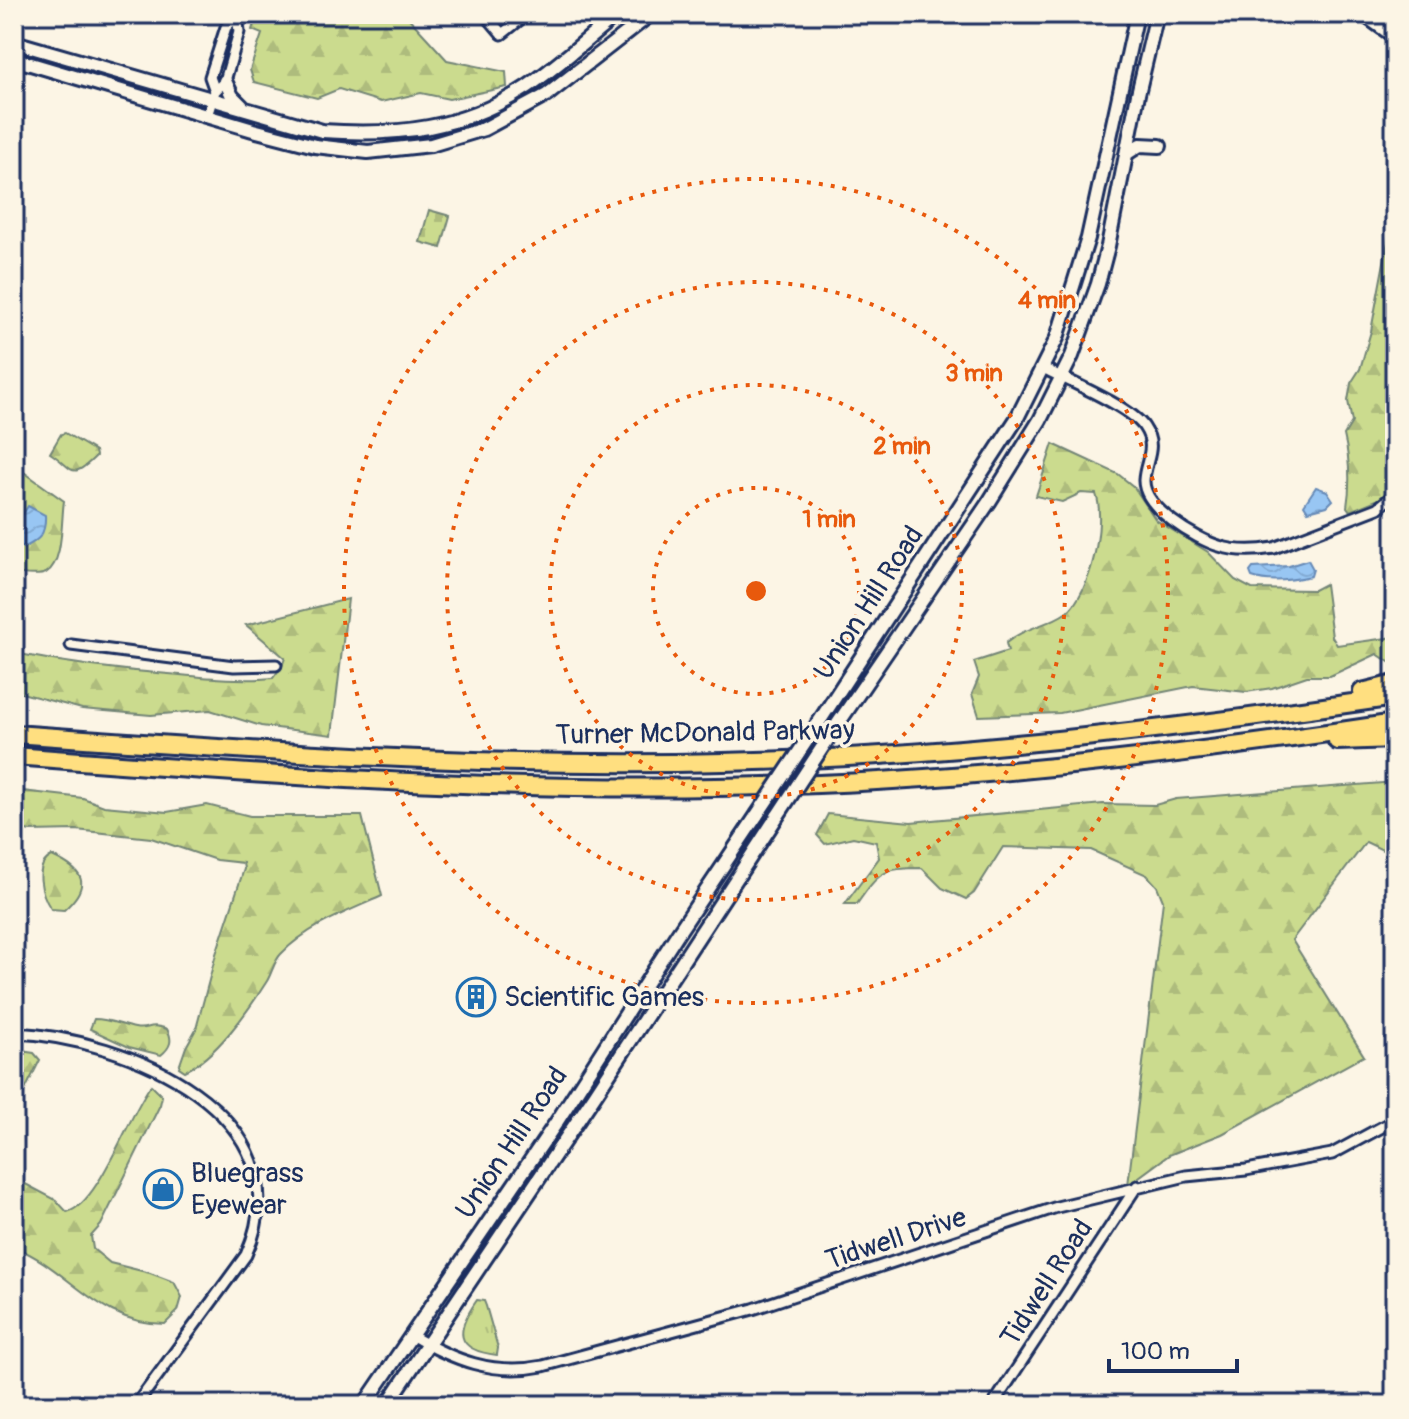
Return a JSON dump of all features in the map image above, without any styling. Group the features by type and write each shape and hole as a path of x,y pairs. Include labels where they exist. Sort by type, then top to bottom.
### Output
{"highway":[{"path":"1271,715 1395,684"},
{"name":"Turner McDonald Parkway","path":"14,734 411,759 699,763 998,747 1395,697"},
{"name":"Turner McDonald Parkway","path":"14,756 410,784 553,788 705,787 999,772 1259,743 1395,723"},
{"path":"1259,743 1395,739"}],"street":[{"path":"485,14 502,34 527,14"},
{"path":"14,42 213,95 244,109 322,131 374,134 435,128 483,111 527,86 618,14"},
{"path":"14,59 315,146 368,152 431,145 484,129 547,95 650,14"},
{"name":"Union Hill Road","path":"364,1405 548,1135 1016,420 1057,338 1088,238 1137,14"},
{"name":"Union Hill Road","path":"387,1405 610,1074 835,728 989,502 1040,420 1072,356 1098,284 1157,14"},
{"path":"1363,14 1395,37"},
{"path":"213,95 210,77 226,27 236,16"},
{"path":"207,116 213,95 225,81 239,32 236,16"},
{"path":"225,81 232,96 244,109"},
{"path":"1126,154 1140,145 1160,146 1142,137 1132,124"},
{"path":"1043,368 1142,423 1150,444 1151,457 1144,480 1152,504 1198,537 1219,546 1249,551 1274,548 1378,508 1395,494"},
{"path":"71,645 234,666 276,665"},
{"path":"14,1033 45,1034 93,1045 149,1067 197,1092 229,1121 251,1162 257,1192 257,1215 246,1255 136,1405"},
{"name":"Tidwell Drive","path":"411,1335 453,1358 489,1368 510,1371 543,1366 753,1309 1057,1207 1186,1176 1246,1170 1332,1154 1395,1120"},
{"name":"Tidwell Road","path":"993,1405 1137,1186"}],"green space":[{"path":"257,14 405,14 447,60 506,72 507,87 449,99 421,93 381,102 339,89 317,98 254,82 250,70 262,34 252,30"},
{"path":"1395,204 1395,483 1384,497 1350,511 1347,507 1349,471 1344,435 1352,422 1348,401 1351,383 1360,369 1371,331"},
{"path":"429,210 450,216 441,248 420,242"},
{"path":"65,433 95,451 96,456 81,469 72,470 50,453 61,434"},
{"path":"1053,444 1118,474 1134,487 1156,520 1208,552 1235,580 1252,589 1314,590 1325,584 1332,637 1337,645 1395,637 1395,666 1377,654 1330,676 1307,676 1272,688 1246,692 1193,686 1060,713 979,716 972,694 979,677 974,662 1008,651 1006,643 1013,638 1067,612 1083,589 1094,556 1099,521 1096,494 1081,493 1062,502 1036,496"},
{"path":"14,465 64,501 59,550 52,568 43,574 14,573 14,494 18,481 14,477"},
{"path":"348,599 332,735 261,726 210,710 151,715 82,709 14,691 14,653 138,671 226,679 273,678 285,658 246,625"},
{"path":"1395,782 1395,856 1366,842 1292,940 1364,1056 1222,1134 1169,1155 1128,1185 1163,901 1157,886 1147,875 1091,850 1003,847 974,893 966,899 942,888 922,868 909,868 883,874 857,904 845,904 879,858 876,842 853,837 825,844 817,835 828,814 911,822 1103,804 1155,805 1176,799"},
{"path":"14,790 83,798 104,806 167,812 207,805 250,816 362,816 382,896 328,920 292,944 279,957 260,993 241,1019 208,1056 185,1071 179,1067 196,1029 244,869 243,863 216,860 151,838 76,830 30,831 14,827"},
{"path":"52,856 71,867 80,878 79,893 64,910 51,909 42,888 42,866"},
{"path":"94,1019 135,1028 156,1026 167,1029 170,1043 161,1055 129,1047 90,1029"},
{"path":"21,1051 34,1053 40,1060 14,1112 14,1056"},
{"path":"151,1085 162,1096 160,1105 101,1225 91,1236 93,1249 110,1263 174,1282 182,1297 178,1311 165,1324 141,1322 120,1315 33,1256 14,1247 14,1178 56,1200 67,1212 79,1206 102,1176"},
{"path":"477,1300 484,1301 486,1306 498,1348 497,1355 472,1349 463,1337 465,1321"}],"water":[{"path":"1316,487 1327,491 1333,500 1327,506 1308,511 1304,505"},
{"path":"28,506 45,515 45,522 41,536 23,548 14,540 14,528"},
{"path":"1308,560 1313,569 1311,576 1266,580 1252,577 1250,572 1253,568 1289,566"}],"place":[{"name":"Scientific Games","path":"476,997"},
{"name":"Bluegrass Eyewear","path":"163,1189"}]}
